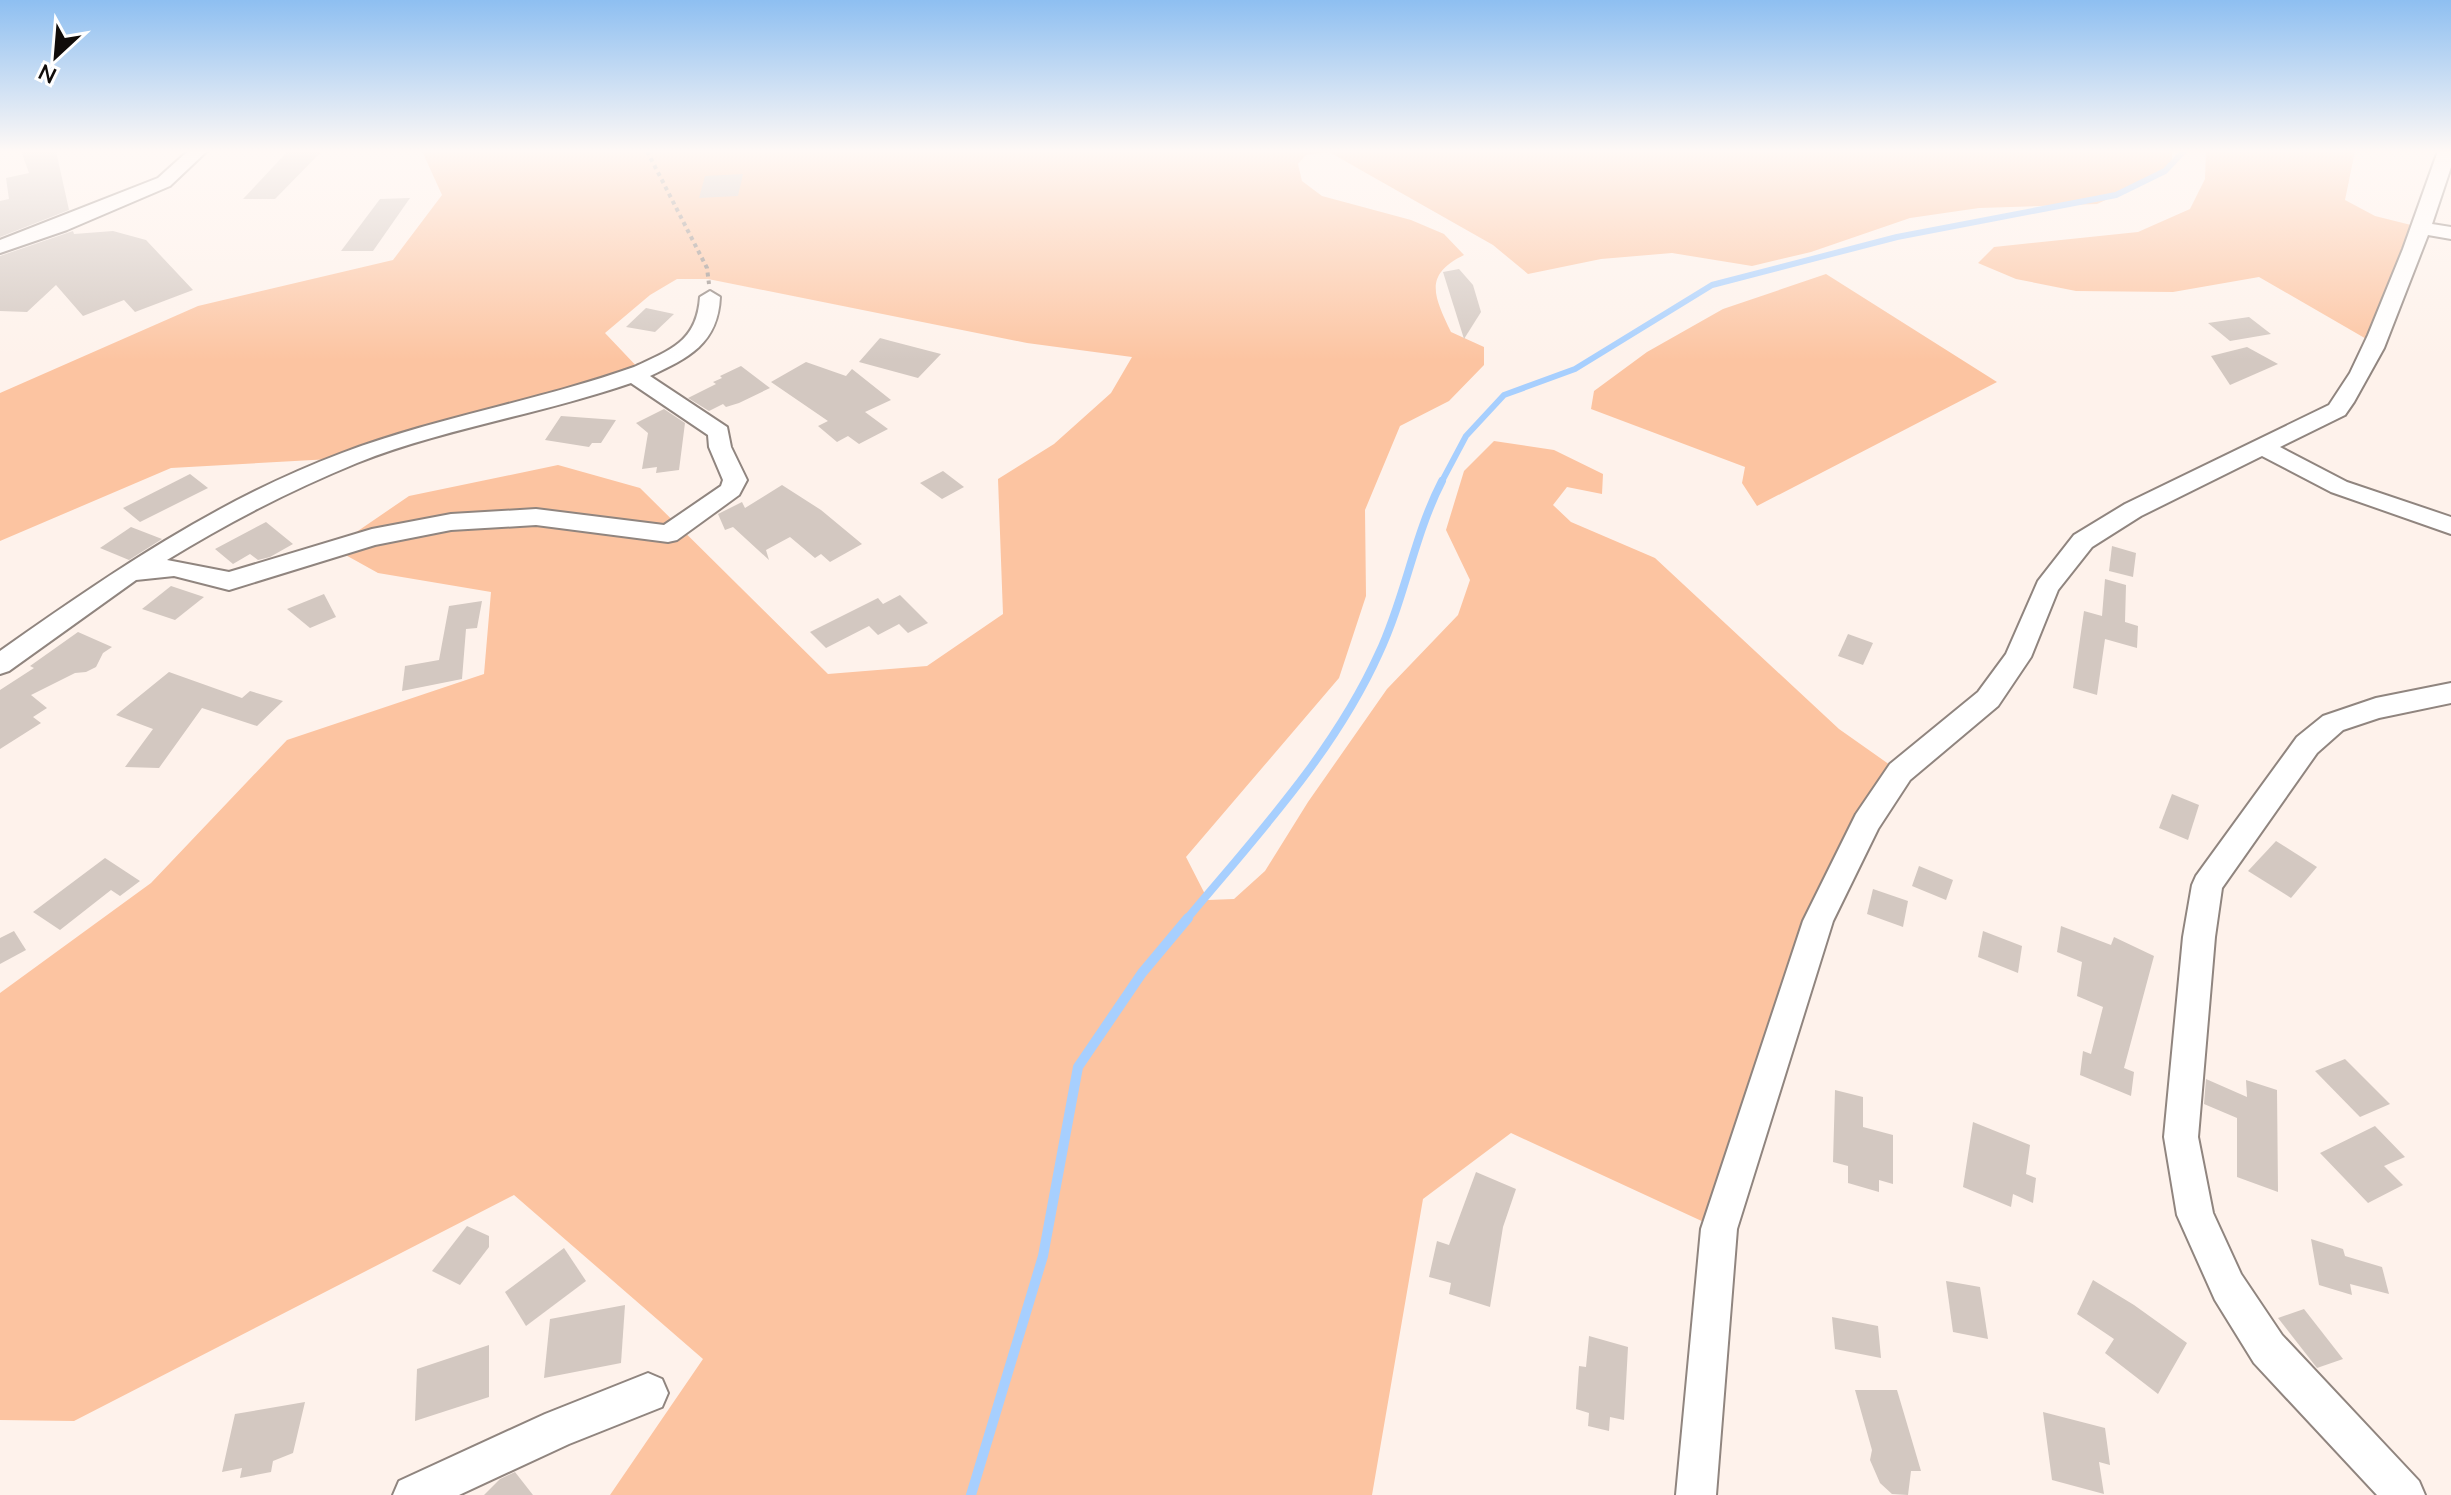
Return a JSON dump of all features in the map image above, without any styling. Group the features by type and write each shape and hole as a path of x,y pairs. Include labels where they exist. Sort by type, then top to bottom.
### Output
{"street":[{"path":"0,247 72,221"},
{"path":"1696,1495 1721,1220 1818,921 1866,822 1900,772 1988,699 2018,657 2047,587 2083,541 2133,510 2337,410 2359,382 2425,221"},
{"path":"2423,228 2451,233"},
{"path":"0,664 128,573 215,520 349,458 634,375 682,353 699,335 709,316 710,297"},
{"path":"128,573 174,568 229,581 372,537 451,522 536,517 668,534 731,490 735,480 720,447 719,432 634,375"},
{"path":"2262,447 2339,487 2451,526"},
{"path":"2405,1495 2268,1349 2228,1287 2195,1215 2181,1137 2199,937 2207,885 2307,745 2333,723 2376,708 2451,693"},
{"path":"413,1495 559,1428 648,1393"}],"path":[{"path":"683,221 707,268 710,297"}],"shaded area":[{"path":"423,221 1413,221 1444,234 1464,255 1442,270 1437,279 1440,308 1451,332 1484,347 1484,365 1449,401 1400,426 1365,510 1366,596 1339,678 1186,857 1208,900 1234,899 1265,871 1308,802 1387,689 1458,615 1470,580 1446,530 1464,471 1494,441 1554,450 1603,474 1602,494 1567,487 1553,505 1571,522 1655,558 1839,729 1900,772 1866,822 1719,1229 1511,1133 1423,1199 1372,1495 610,1495 703,1359 514,1195 74,1421 0,1420 0,993 151,883 287,740 484,674 491,592 378,573 333,548 409,496 558,465 640,488 828,674 927,666 1003,614 998,479 1054,444 1111,393 1132,357 1027,343 708,279 677,279 650,295 605,333 642,372 349,458 171,468 0,541 0,393 198,306 393,260"},
{"path":"1450,221 1902,221 1811,252 1752,266 1672,253 1601,259 1528,274 1493,245"},
{"path":"2163,221 2394,221 2423,228 2375,344 2259,277 2173,292 2076,291 2016,279 1978,263 1994,247 2138,232"},
{"path":"1826,274 1997,382 1757,506 1742,483 1745,467 1591,409 1594,391 1647,352 1723,309"}],"building":[{"path":"0,221 41,221 0,237"},
{"path":"364,221 394,221 373,251 341,251"},
{"path":"73,231 74,234 113,231 146,240 193,290 135,312 124,300 83,316 56,285 27,312 0,311 0,256"},
{"path":"1459,269 1473,285 1481,312 1464,339 1443,272"},
{"path":"646,308 674,314 655,332 626,327"},
{"path":"2249,317 2271,334 2230,341 2208,323"},
{"path":"880,338 941,354 918,378 859,362"},
{"path":"2247,347 2278,364 2230,385 2211,356"},
{"path":"806,362 846,376 852,369 891,400 865,412 888,429 859,444 848,436 837,442 818,426 828,421 771,382"},
{"path":"741,366 770,388 739,403 726,407 723,404 709,411 688,398 716,384 713,382 722,378 720,376"},
{"path":"664,409 685,423 679,470 656,473 657,467 642,469 648,433 636,423"},
{"path":"561,416 616,420 601,443 592,443 589,447 545,440"},
{"path":"943,471 964,487 942,499 920,483"},
{"path":"190,474 208,488 140,522 123,508"},
{"path":"782,485 821,510 862,544 830,562 821,554 815,558 790,537 766,550 769,560 733,527 725,530 718,514 742,502 745,508"},
{"path":"266,522 293,544 270,557 258,560 250,554 233,564 215,549"},
{"path":"131,527 162,539 129,560 100,548"},
{"path":"2112,546 2136,553 2133,577 2109,571"},
{"path":"2105,579 2126,585 2125,622 2138,626 2137,648 2105,639 2097,695 2073,688 2084,611 2102,616"},
{"path":"171,586 204,597 175,620 142,609"},
{"path":"324,594 336,617 310,628 287,609"},
{"path":"900,595 928,623 908,633 899,624 878,635 869,626 826,648 810,632 878,598 883,604"},
{"path":"482,601 477,628 466,629 462,679 402,691 405,666 439,660 449,606"},
{"path":"78,632 112,647 103,653 96,667 75,673 31,695 47,708 33,717 41,723 0,749 0,690 34,668 30,666"},
{"path":"1848,634 1873,643 1863,665 1838,656"},
{"path":"169,672 242,698 250,691 283,701 257,726 202,708 159,768 125,767 153,729 116,715"},
{"path":"2172,794 2199,805 2188,840 2159,828"},
{"path":"2276,841 2317,867 2291,898 2248,871"},
{"path":"105,858 140,881 120,896 111,890 60,930 33,912"},
{"path":"1919,866 1953,880 1946,900 1912,886"},
{"path":"1873,889 1908,901 1903,927 1867,914"},
{"path":"2061,926 2111,945 2114,937 2154,956 2124,1068 2134,1072 2131,1096 2080,1075 2083,1051 2091,1054 2103,1007 2077,996 2082,962 2057,952"},
{"path":"14,931 26,950 0,964 0,938"},
{"path":"1983,931 2022,946 2018,973 1978,957"},
{"path":"2345,1059 2390,1104 2360,1117 2315,1071"},
{"path":"2206,1079 2247,1097 2246,1080 2277,1090 2278,1192 2237,1177 2237,1118 2204,1104"},
{"path":"1835,1090 1863,1097 1863,1127 1893,1135 1893,1184 1879,1180 1879,1192 1848,1183 1848,1166 1833,1162"},
{"path":"1973,1122 2030,1145 2026,1174 2036,1178 2033,1203 2013,1194 2011,1207 1963,1187"},
{"path":"2375,1126 2405,1157 2384,1166 2403,1185 2368,1203 2320,1153"},
{"path":"1476,1172 1516,1189 1503,1227 1490,1307 1449,1294 1451,1283 1429,1277 1437,1241 1449,1245"},
{"path":"467,1226 489,1236 489,1247 460,1285 432,1271"},
{"path":"2311,1239 2343,1249 2345,1256 2382,1267 2389,1294 2350,1284 2352,1295 2319,1285"},
{"path":"564,1248 586,1281 526,1326 505,1292"},
{"path":"2093,1280 2187,1343 2158,1394 2105,1353 2114,1339 2077,1314"},
{"path":"1946,1281 1980,1287 1988,1339 1953,1332"},
{"path":"625,1305 621,1363 544,1378 550,1319"},
{"path":"2304,1309 2343,1359 2317,1368 2278,1318"},
{"path":"1832,1317 1878,1326 1881,1358 1835,1349"},
{"path":"1589,1336 1628,1347 1624,1420 1610,1417 1609,1431 1588,1426 1589,1413 1576,1409 1579,1366 1586,1367"},
{"path":"489,1345 489,1397 415,1421 417,1369"},
{"path":"1855,1390 1897,1390 1921,1471 1911,1471 1908,1495 1892,1494 1880,1483 1870,1460 1872,1450"},
{"path":"305,1402 293,1453 273,1461 271,1472 240,1478 242,1468 222,1472 235,1414"},
{"path":"2043,1412 2105,1428 2110,1465 2099,1462 2104,1494 2052,1480"},
{"path":"515,1472 533,1495 484,1495 500,1479"}],"waterway":[{"path":"1441,482 1466,436 1504,395 1575,369 1712,285 1897,237 1982,221"},
{"path":"1186,920 1292,792 1361,690 1388,632 1424,523 1441,482"},
{"path":"971,1495 1043,1256 1078,1067 1142,973 1188,918"}]}
